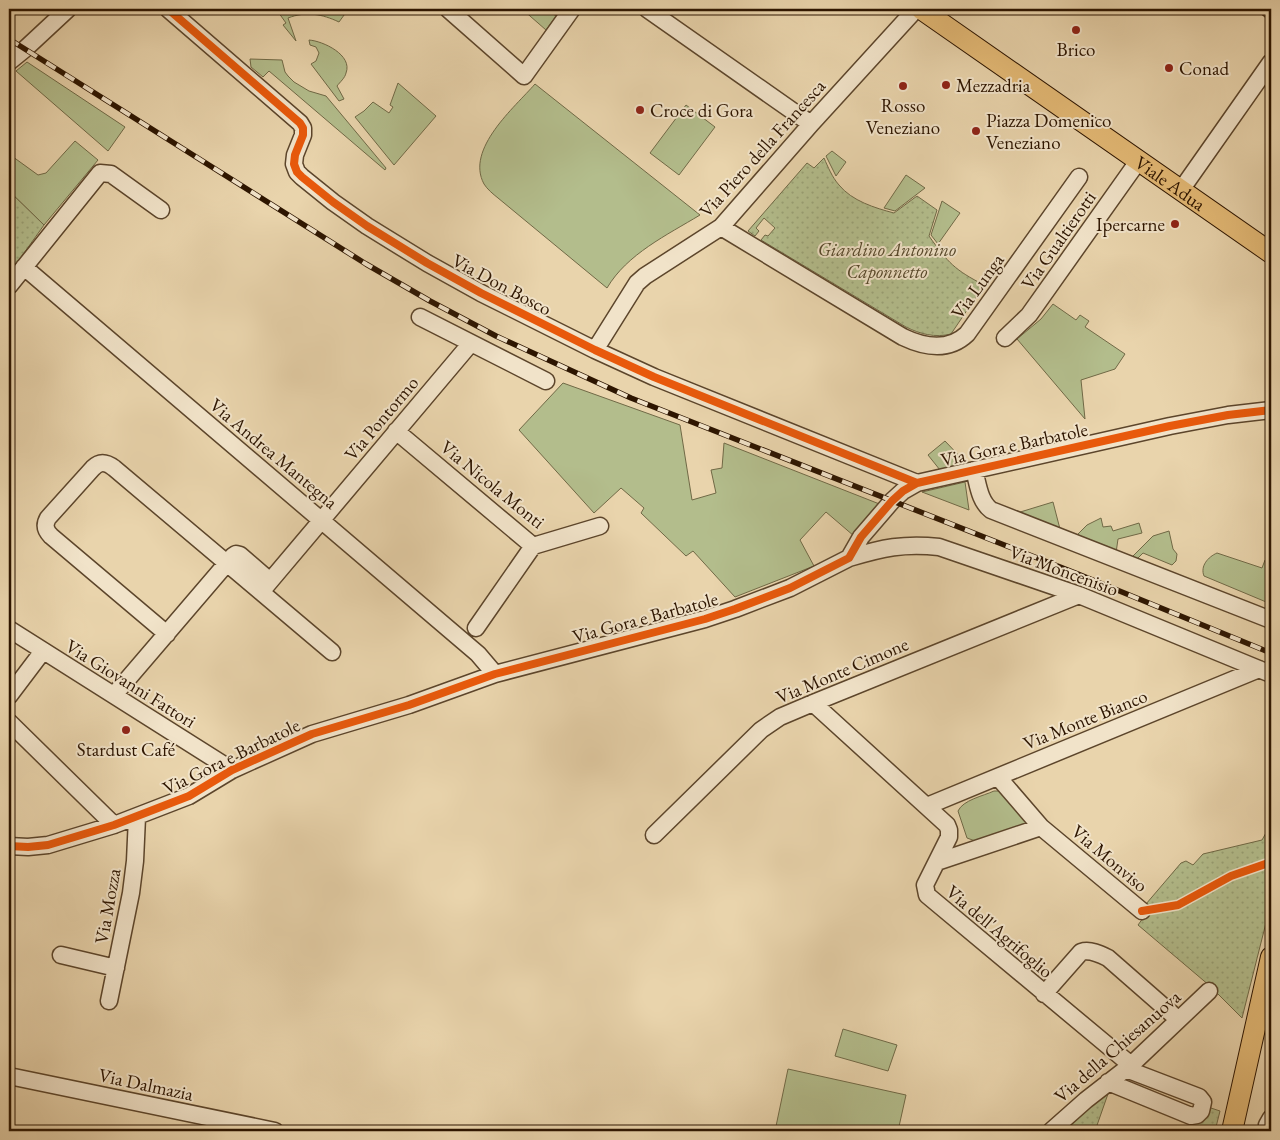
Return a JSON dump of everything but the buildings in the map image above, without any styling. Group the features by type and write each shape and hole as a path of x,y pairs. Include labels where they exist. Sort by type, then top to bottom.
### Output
{"main road":[{"name":"Viale Adua","path":"921,9 1271,253"},
{"path":"1232,1131 1271,957"}],"street":[{"path":"9,62 68,9"},
{"name":"Via Don Bosco","path":"168,9 300,123 303,128 302,135 294,164 297,172 307,182 367,226 481,293 595,350 697,396 917,483"},
{"path":"448,9 524,76 572,9"},
{"path":"647,9 810,124"},
{"name":"Via Piero della Francesca","path":"595,350 637,283 721,227 810,124 916,9"},
{"path":"1181,190 1271,62"},
{"name":"Via Gualtierotti","path":"1005,338 1029,315 1139,160"},
{"path":"9,286 100,173 111,174 161,210"},
{"name":"Via Lunga","path":"721,227 898,335 918,343 941,347 955,343 967,334 1080,177"},
{"name":"Via Andrea Mantegna","path":"24,267 478,654 495,674"},
{"path":"420,318 546,381"},
{"name":"Via Pontormo","path":"265,586 471,343"},
{"name":"Via Gora e Barbatole","path":"9,846 48,845 114,825 189,796 232,770 312,734 409,705 495,674 726,612 808,580 849,558 861,537 892,501 903,491 917,483 1170,426 1228,415 1271,410"},
{"name":"Via Nicola Monti","path":"396,431 533,546 600,526"},
{"path":"166,634 49,534 45,526 48,518 93,468 100,463 105,463 114,468 226,564"},
{"path":"974,470 982,499 991,510 1271,620"},
{"name":"Via Moncenisio","path":"849,558 889,547 916,545 939,547 1079,595 1265,671"},
{"path":"476,628 533,546"},
{"path":"114,696 226,564 234,556 238,555 265,586 332,652"},
{"name":"Via Monte Cimone","path":"654,835 767,725 780,717 1079,595"},
{"name":"Via Giovanni Fattori","path":"9,629 232,770"},
{"path":"9,696 43,651"},
{"name":"Via Monte Bianco","path":"927,806 1265,671"},
{"name":"Via dell'Agrifoglio","path":"813,703 944,821 949,830 947,843 924,885 927,895 1128,1067 1199,1097 1203,1102 1201,1111 1197,1115 1191,1116 1108,1082"},
{"path":"9,722 114,825"},
{"name":"Via Monviso","path":"998,777 1041,827 1142,911"},
{"name":"Via Mozza","path":"109,1001 134,878 137,817"},
{"path":"937,862 1041,827"},
{"path":"1044,994 1081,952 1087,951 1098,953 1108,958 1172,1014"},
{"path":"61,955 116,968"},
{"name":"Via della Chiesanuova","path":"1051,1131 1128,1067 1209,991"},
{"name":"Via Dalmazia","path":"9,1076 275,1131"},
{"path":"1269,1131 1267,1125 1271,1118"}],"green space":[{"path":"276,9 343,9 347,11 339,22 314,14 288,18 296,41 283,25 286,23"},
{"path":"522,9 538,9 543,12 546,9 556,16 546,30"},
{"path":"309,40 329,46 345,60 347,66 345,75 337,86 344,99 339,101 311,64 316,61 319,53 316,47 310,45"},
{"path":"250,59 282,60 285,72 294,82 309,91 326,96 386,168 385,170 269,71 263,77 251,67"},
{"path":"27,62 125,127 108,151 16,71"},
{"path":"398,83 436,116 394,165 355,117 373,102 389,113 393,107 390,105"},
{"path":"535,84 700,215 637,255 615,276 607,288 488,190 484,184 480,171 481,157 487,143 505,117"},
{"path":"686,105 715,127 679,175 650,153"},
{"path":"75,141 98,160 44,225 9,191 9,154 38,175 46,173"},
{"path":"832,151 846,162 836,176 826,156"},
{"name":"Giardino Antonino Caponnetto","path":"824,158 832,175 844,191 864,203 894,213 917,196 937,210 929,236 953,265 984,285 951,334 928,335 906,327 761,240 765,235 768,236 775,228 764,218 756,228 759,231 755,236 748,231 807,163 814,168"},
{"path":"906,175 925,188 895,211 884,208"},
{"path":"9,191 44,225 9,274"},
{"path":"942,201 960,213 938,244 931,235"},
{"path":"1053,304 1076,320 1080,315 1089,321 1085,327 1125,354 1115,369 1081,380 1085,419 1017,339 1041,319"},
{"path":"563,383 680,425 692,500 716,493 711,470 722,468 724,443 882,505 854,536 826,512 800,540 814,566 735,597 693,551 686,556 641,513 644,508 621,488 594,513 519,430"},
{"path":"945,441 966,463 940,470 928,455"},
{"path":"965,482 969,510 922,492"},
{"path":"1053,502 1060,529 1017,513"},
{"path":"1101,518 1103,527 1111,526 1113,531 1139,523 1142,533 1118,539 1116,553 1076,536 1087,525"},
{"path":"1169,531 1173,549 1177,554 1176,561 1172,565 1143,553 1134,562 1131,558 1153,536"},
{"path":"1217,553 1262,568 1265,560 1269,562 1271,556 1271,604 1204,576 1204,565"},
{"path":"994,791 999,791 1029,823 978,842 967,838 958,811 969,801"},
{"path":"1271,824 1271,903 1242,1018 1210,986 1138,925 1146,914 1146,904 1181,863 1186,861 1193,865 1203,854 1262,840"},
{"path":"843,1029 897,1045 888,1071 835,1056"},
{"path":"788,1069 906,1095 898,1131 775,1131"},
{"path":"1109,1091 1095,1131 1063,1131 1098,1095"},
{"path":"1211,1108 1220,1111 1215,1131 1191,1131 1193,1124 1205,1119"}],"railway":[{"path":"9,39 366,264 496,336 631,398 1078,574 1271,653"}],"cycle path":[{"path":"168,9 300,123 303,128 303,135 295,155 294,164 297,172 333,202 367,226 481,293 595,350 654,377 917,483"},
{"path":"9,846 48,845 114,825 189,796 232,770 312,734 409,705 495,674 705,619 790,588 849,558 861,537 892,501 903,491 917,483 1170,426 1228,415 1271,410"},
{"path":"1142,911 1178,905 1231,876 1271,862"}],"place":[{"name":"Brico","path":"1076,30"},
{"name":"Conad","path":"1169,68"},
{"name":"Mezzadria","path":"946,85"},
{"name":"Rosso Veneziano","path":"903,86"},
{"name":"Croce di Gora","path":"640,110"},
{"name":"Piazza Domenico Veneziano","path":"976,131"},
{"name":"Ipercarne","path":"1175,224"},
{"name":"Stardust Café","path":"126,730"}]}
